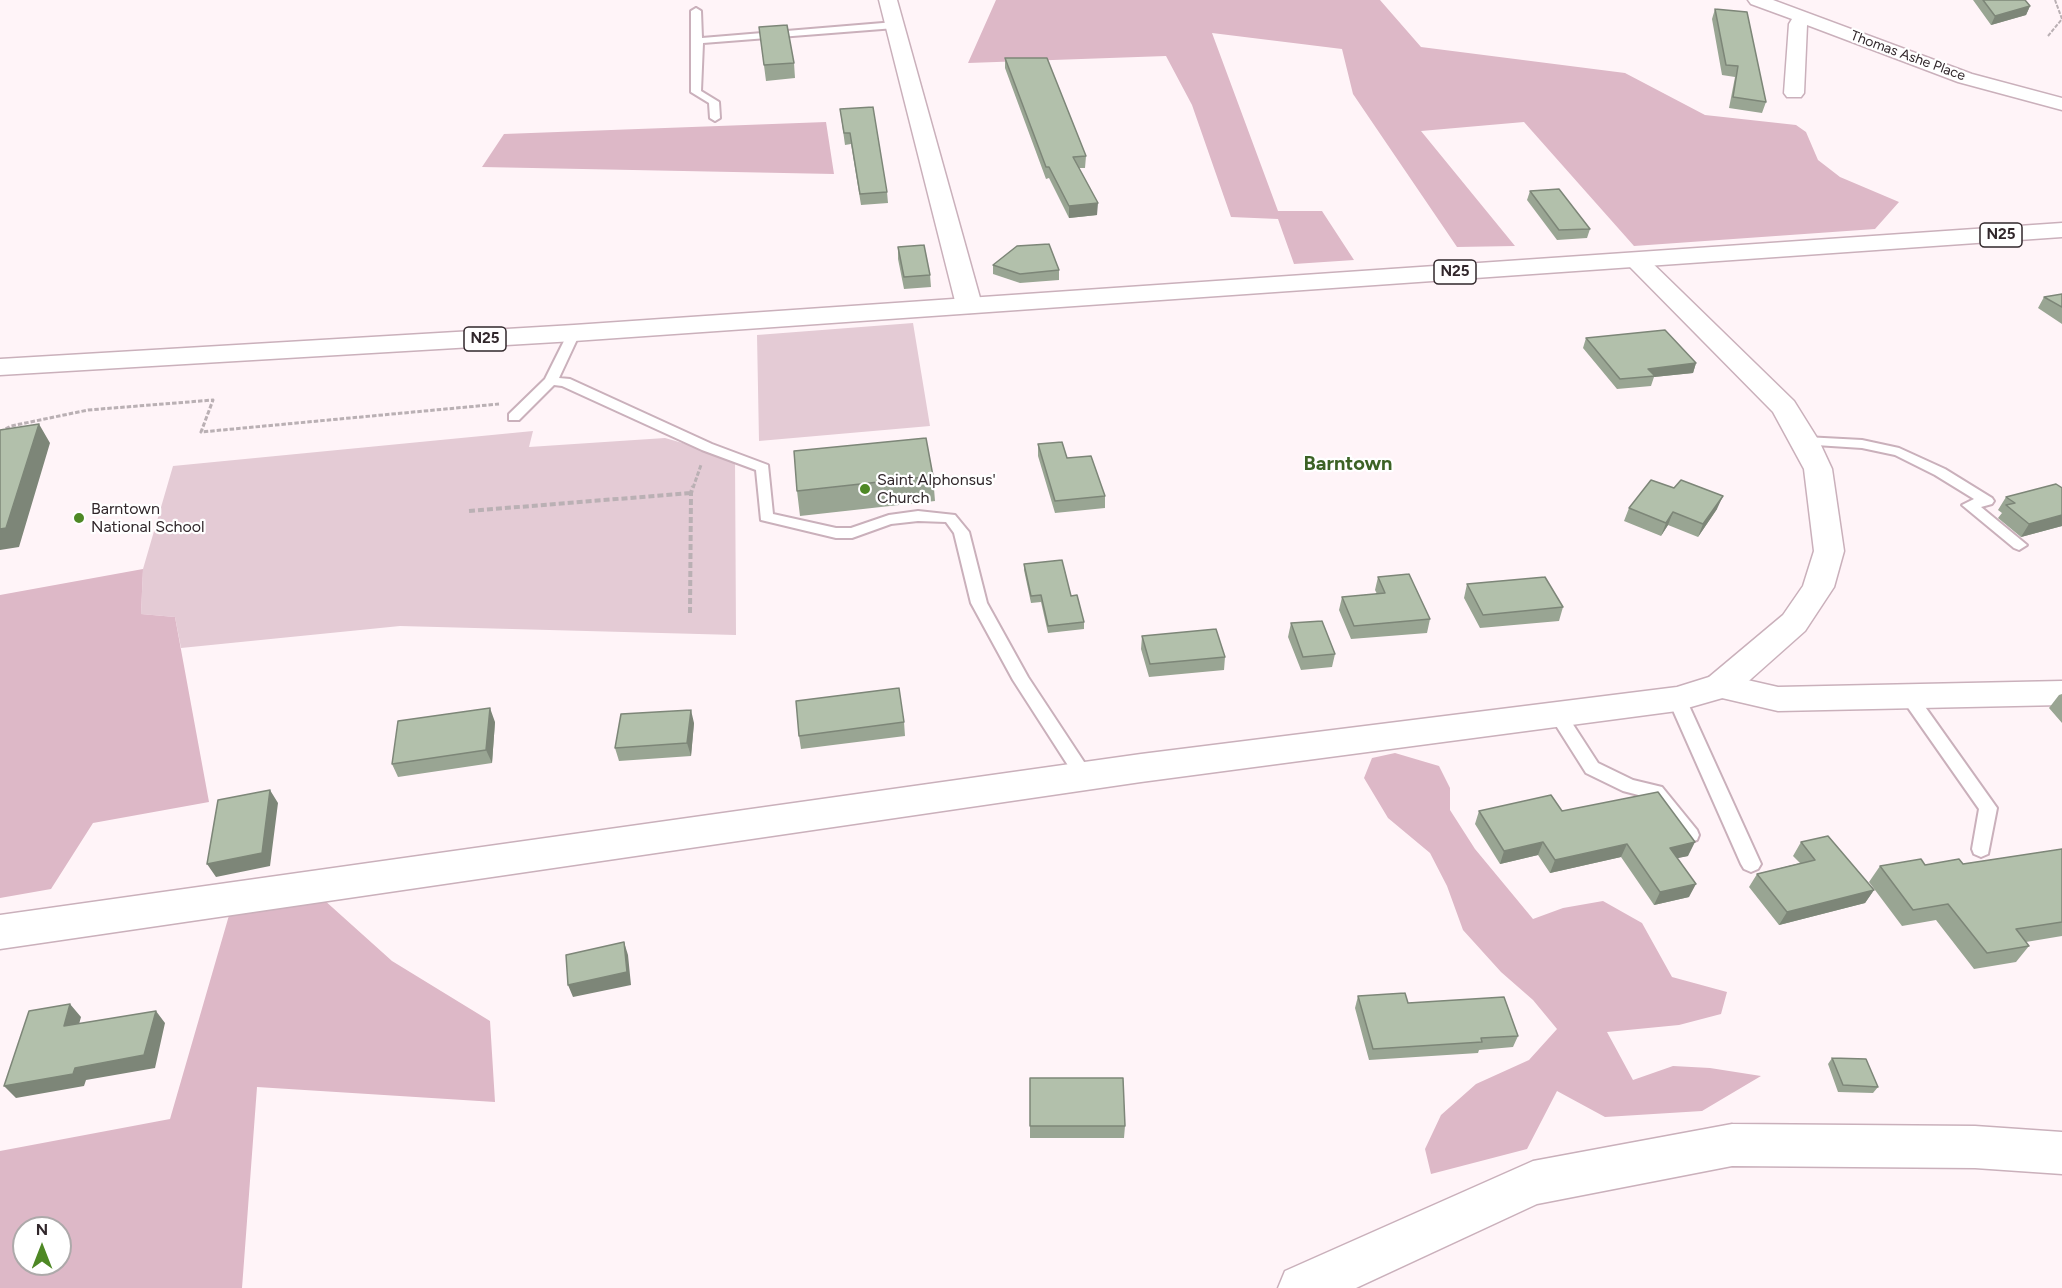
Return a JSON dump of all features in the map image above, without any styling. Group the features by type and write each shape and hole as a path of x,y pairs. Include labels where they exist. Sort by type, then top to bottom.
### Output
{"main road":[{"path":"888,0 969,305"},
{"name":"Thomas Ashe Place","path":"1757,0 1965,78 2062,104"},
{"path":"1794,93 1798,24 1803,17"},
{"name":"N25","path":"0,367 574,333 2062,230"},
{"path":"0,932 1084,776 1677,699 1721,686 1794,623 1818,587 1829,551 1818,469 1805,441 1784,407 1637,261"},
{"path":"1721,686 1779,699 2062,693"},
{"path":"1302,1288 1533,1183 1732,1145 1975,1147 2062,1153"}],"lane":[{"path":"696,11 698,41 696,92 714,102 715,118"},
{"path":"698,41 895,25"},
{"path":"514,417 551,381 574,333"},
{"path":"551,381 565,382 707,447 763,468 766,517 836,533 852,533 889,520 918,516 950,518 961,532 979,603 1021,680 1084,776"},
{"path":"1805,441 1862,444 1899,452 1940,472 1987,501 1969,505 2019,545"},
{"path":"1910,698 1988,808 1981,849"},
{"path":"1677,699 1751,864"},
{"path":"1557,713 1592,768 1629,786 1656,792 1690,835"}],"path":[{"path":"2048,36 2062,19 2055,0"},
{"path":"0,432 11,426 88,410 213,400 201,432 504,404 514,417"},
{"path":"690,614 691,493 707,447"},
{"path":"469,511 691,493"}],"shaded area":[{"path":"996,0 1380,0 1421,47 1625,73 1705,115 1796,125 1806,132 1818,160 1840,177 1899,202 1875,229 1634,246 1524,122 1421,131 1515,246 1457,247 1353,94 1342,49 1212,33 1278,211 1322,211 1354,260 1294,264 1278,219 1231,217 1192,105 1166,56 968,63"},
{"path":"826,122 834,174 482,167 504,134"},
{"path":"913,323 930,426 759,441 757,335"},
{"path":"533,431 529,447 665,438 735,458 736,635 400,626 181,648 175,617 141,614 143,569 173,466"},
{"path":"143,569 141,614 175,617 209,802 93,823 51,889 0,898 0,595"},
{"path":"1395,753 1439,766 1450,788 1450,810 1475,849 1533,919 1563,908 1603,901 1642,923 1672,977 1727,992 1721,1014 1679,1025 1607,1032 1633,1080 1673,1066 1710,1068 1761,1076 1702,1111 1605,1117 1557,1091 1527,1149 1431,1174 1425,1149 1441,1115 1476,1084 1529,1060 1557,1029 1533,1000 1501,972 1463,930 1447,886 1430,853 1388,818 1364,778 1372,758"},
{"path":"323,899 392,961 490,1021 495,1102 257,1087 242,1288 0,1288 0,1151 170,1119 232,905"}],"building":[{"path":"1983,0 2025,0 2030,6 1995,16"},
{"path":"1715,9 1747,12 1766,102 1733,97 1738,66 1726,65"},
{"path":"787,25 794,63 764,65 759,27"},
{"path":"1005,58 1047,58 1086,156 1073,157 1098,203 1069,206 1049,167 1046,167"},
{"path":"873,107 887,192 860,194 850,133 844,133 840,109"},
{"path":"1559,189 1590,229 1559,230 1530,191"},
{"path":"1049,244 1059,270 1020,274 993,265 1017,246"},
{"path":"924,245 930,275 904,277 898,247"},
{"path":"2062,294 2062,307 2044,297"},
{"path":"1665,330 1696,363 1648,369 1655,376 1620,379 1586,338"},
{"path":"39,424 6,528 0,529 0,430"},
{"path":"926,438 933,476 797,491 794,451"},
{"path":"1062,442 1067,458 1091,456 1105,496 1055,501 1038,444"},
{"path":"1651,480 1674,488 1681,480 1723,496 1703,524 1673,512 1666,523 1629,508"},
{"path":"2056,484 2062,488 2062,515 2029,524 2006,505 2015,503 2006,497"},
{"path":"1062,560 1071,596 1077,595 1084,622 1048,626 1041,595 1031,596 1024,564"},
{"path":"1409,574 1430,619 1354,626 1342,597 1385,593 1378,577"},
{"path":"1545,577 1563,607 1483,615 1467,584"},
{"path":"1322,621 1335,654 1303,657 1291,623"},
{"path":"1216,629 1225,657 1150,664 1142,636"},
{"path":"899,688 904,722 799,736 796,701"},
{"path":"490,708 486,750 392,764 398,721"},
{"path":"691,710 687,743 615,748 621,714"},
{"path":"270,790 262,853 207,864 218,800"},
{"path":"1658,792 1695,842 1670,848 1696,884 1660,892 1627,844 1555,860 1543,842 1504,851 1479,811 1551,795 1562,811"},
{"path":"1828,836 1874,890 1787,912 1757,874 1815,860 1801,842"},
{"path":"2062,849 2062,922 2016,929 2029,946 1987,953 1948,904 1913,910 1880,866 1921,859 1925,865 1959,859 1963,864"},
{"path":"624,942 627,972 568,985 566,955"},
{"path":"1405,993 1408,1003 1504,997 1518,1036 1481,1038 1482,1042 1373,1049 1358,996"},
{"path":"70,1004 64,1026 156,1011 144,1055 75,1068 73,1074 4,1086 29,1011"},
{"path":"1832,1058 1866,1059 1878,1087 1843,1085"},
{"path":"1030,1078 1123,1078 1125,1126 1030,1126"}],"place":[{"name":"Saint Alphonsus' Church","path":"865,489"},
{"name":"Barntown National School","path":"79,518"}],"district":[{"name":"Barntown","path":"1348,464"}]}
